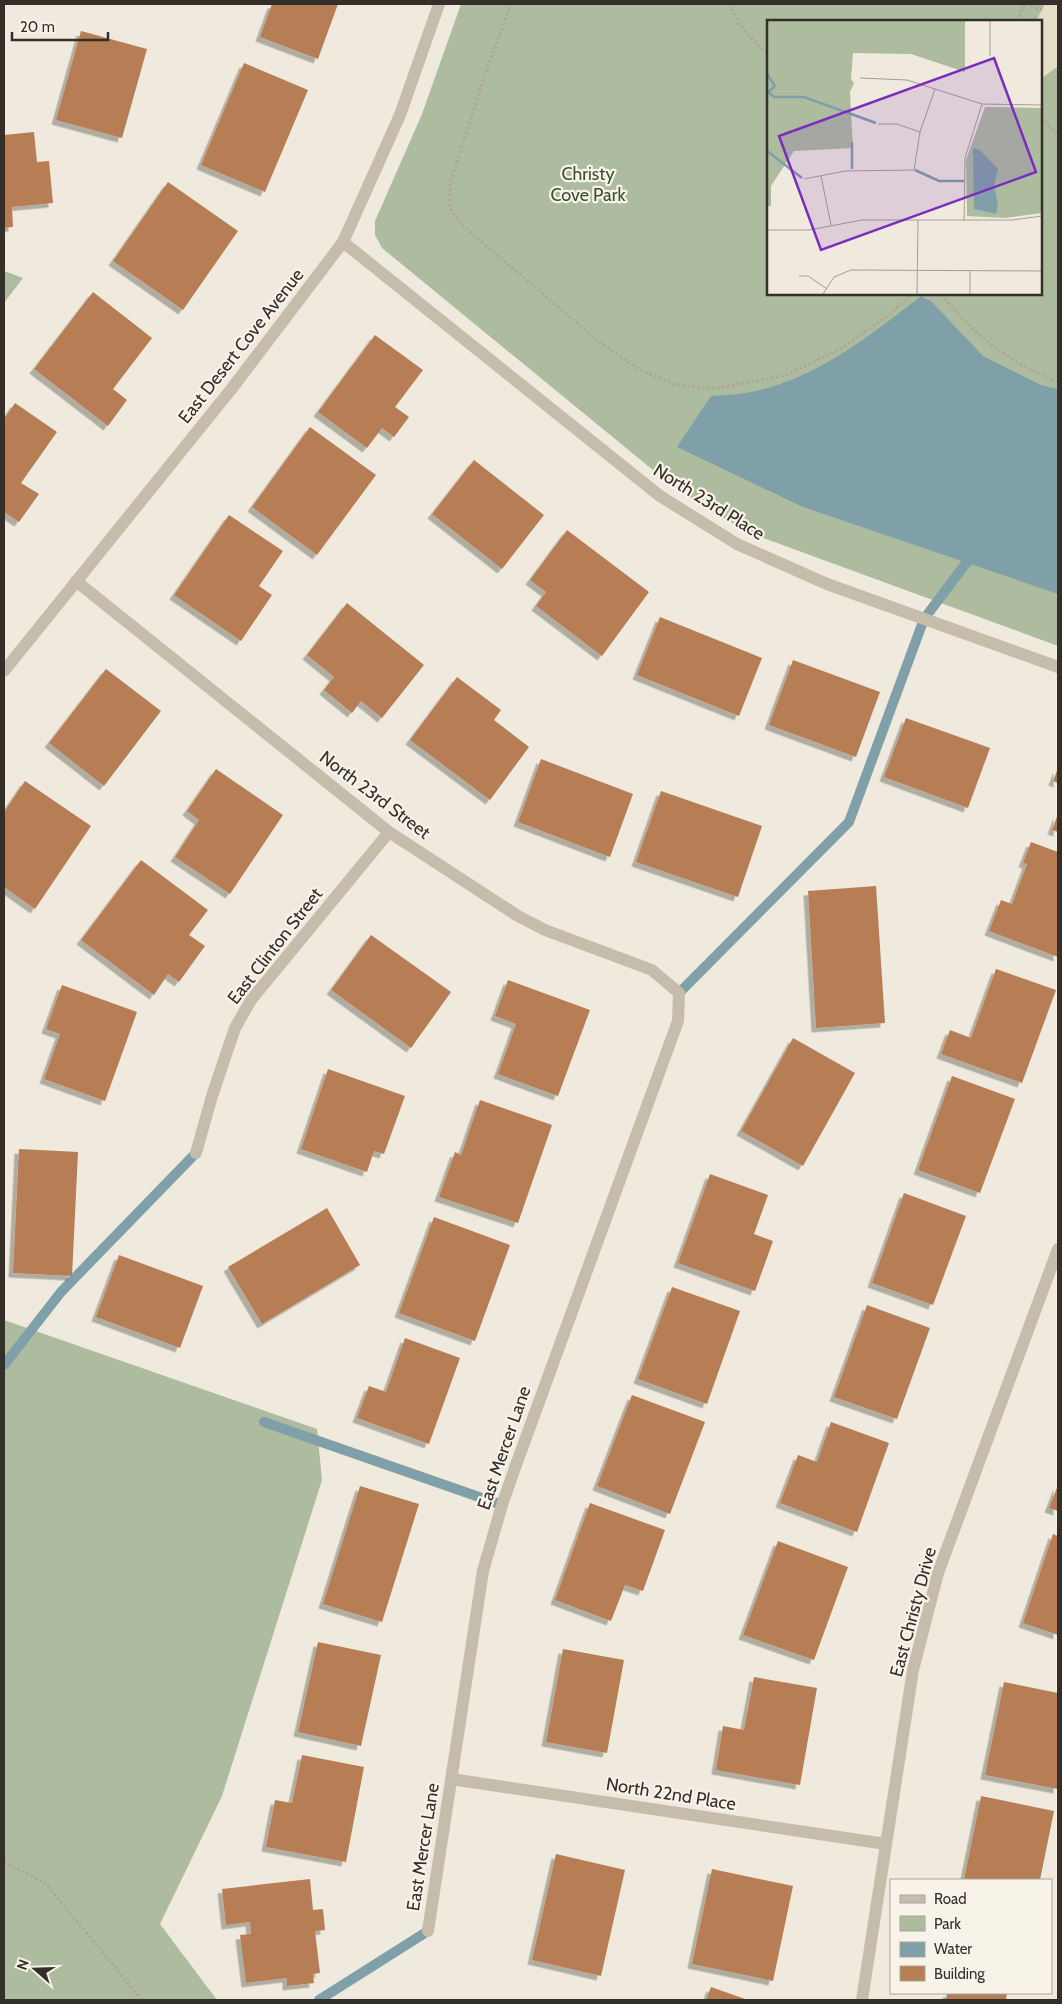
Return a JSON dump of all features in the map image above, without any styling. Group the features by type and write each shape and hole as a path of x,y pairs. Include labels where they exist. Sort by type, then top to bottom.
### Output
{"street":[{"name":"East Desert Cove Avenue","path":"4,671 233,387 343,242 400,115 439,4"},
{"name":"North 23rd Place","path":"343,242 660,496 737,544 827,584 1058,668"},
{"name":"North 23rd Street","path":"76,581 389,832 518,916 545,930 652,970 679,993"},
{"name":"East Clinton Street","path":"196,1153 212,1096 235,1028 251,1000 389,832"},
{"name":"East Mercer Lane","path":"428,1931 483,1571 502,1505 678,1021 679,993"},
{"name":"East Christy Drive","path":"862,2000 913,1670 938,1573 1058,1249"},
{"name":"North 22nd Place","path":"451,1779 886,1844"}],"path":[{"path":"511,4 486,69 450,183 450,208 461,224 598,341 638,369 674,384 712,389 784,376 839,350 890,314 911,295"},
{"path":"730,4 738,23 767,55"},
{"path":"1018,20 1025,4 1041,10"},
{"path":"1042,119 1058,135"},
{"path":"943,295 954,310 1003,354 1058,382"},
{"path":"4,1862 45,1883 142,2000"}],"green space":[{"name":"Christy Cove Park","path":"461,4 1058,4 1058,646 755,535 710,511 670,484 382,248 375,235 375,221 422,114"},
{"path":"4,271 23,278 4,303"},
{"path":"4,1320 317,1429 322,1480 222,1796 160,1924 217,2000 4,2000"}],"shaded area":[{"path":"1045,4 1058,4 1058,66 1042,78 1042,20 1037,20"}],"water":[{"path":"921,296 932,302 983,356 1041,385 1058,389 1058,594 803,507 677,447 711,396 741,394 794,379 839,355"}],"building":[{"path":"272,4 338,4 318,59 260,37"},
{"path":"81,31 147,49 122,138 56,120"},
{"path":"244,63 308,90 265,192 201,165"},
{"path":"34,132 37,162 49,161 53,203 12,207 13,227 4,228 4,135"},
{"path":"168,182 238,231 183,310 113,261"},
{"path":"93,292 152,338 113,389 127,400 108,426 34,369"},
{"path":"375,335 423,370 395,407 409,417 394,437 382,428 367,448 318,412"},
{"path":"15,403 57,432 21,483 39,494 19,522 4,512 4,419"},
{"path":"310,427 376,475 317,555 252,507"},
{"path":"474,460 544,515 502,569 432,514"},
{"path":"229,515 283,551 259,586 272,595 241,641 174,595"},
{"path":"567,530 649,592 602,656 536,606 546,592 530,580"},
{"path":"347,603 424,665 382,718 361,701 352,713 324,690 334,677 307,655"},
{"path":"660,617 762,658 739,716 637,675"},
{"path":"793,660 880,692 856,757 769,725"},
{"path":"106,669 161,711 104,786 49,743"},
{"path":"457,677 501,710 494,720 529,747 490,800 410,740"},
{"path":"906,718 990,748 968,808 884,777"},
{"path":"541,759 633,794 610,857 518,822"},
{"path":"1058,768 1058,783 1053,781"},
{"path":"216,769 283,815 230,894 175,857 199,820 187,811"},
{"path":"25,781 91,826 35,909 4,887 4,812"},
{"path":"661,791 762,826 738,897 636,862"},
{"path":"1058,814 1058,832 1052,830"},
{"path":"1031,842 1058,852 1058,957 989,931 1001,900 1012,904 1027,864 1023,863"},
{"path":"141,860 208,910 189,935 205,946 179,982 168,974 154,995 81,940"},
{"path":"876,886 885,1023 816,1028 808,891"},
{"path":"371,935 451,992 411,1048 331,990"},
{"path":"996,969 1056,990 1022,1083 941,1054 950,1030 971,1038"},
{"path":"508,980 590,1010 558,1096 498,1074 516,1024 495,1016"},
{"path":"62,985 137,1012 105,1101 44,1079 60,1034 46,1029"},
{"path":"793,1038 855,1073 803,1166 741,1131"},
{"path":"328,1069 405,1096 384,1154 374,1151 367,1172 301,1149"},
{"path":"952,1076 1015,1099 980,1193 918,1170"},
{"path":"480,1100 552,1125 518,1223 439,1197 455,1152 461,1155"},
{"path":"19,1149 78,1152 72,1276 13,1273"},
{"path":"710,1174 768,1195 754,1234 773,1241 755,1291 678,1263"},
{"path":"904,1193 966,1216 933,1305 872,1283"},
{"path":"327,1208 360,1265 262,1324 228,1267"},
{"path":"434,1217 510,1245 475,1341 399,1313"},
{"path":"119,1255 203,1286 180,1348 96,1317"},
{"path":"672,1287 740,1311 707,1404 638,1379"},
{"path":"867,1305 930,1328 897,1419 834,1397"},
{"path":"405,1338 460,1358 429,1444 357,1418 369,1386 386,1392"},
{"path":"632,1395 705,1422 670,1514 597,1486"},
{"path":"831,1422 889,1443 857,1532 780,1503 798,1455 817,1462"},
{"path":"1058,1485 1058,1511 1049,1508"},
{"path":"360,1486 419,1504 382,1622 323,1604"},
{"path":"590,1503 665,1530 643,1591 625,1585 611,1621 555,1600"},
{"path":"1053,1534 1058,1536 1058,1635 1023,1623"},
{"path":"778,1541 848,1567 814,1660 743,1635"},
{"path":"318,1642 381,1655 361,1746 298,1732"},
{"path":"563,1649 624,1660 607,1753 546,1742"},
{"path":"754,1677 817,1688 800,1785 716,1770 723,1726 744,1730"},
{"path":"1004,1682 1058,1693 1058,1789 985,1775"},
{"path":"302,1755 364,1767 346,1862 266,1847 275,1800 292,1803"},
{"path":"981,1796 1054,1811 1040,1879 964,1879"},
{"path":"556,1854 625,1870 601,1976 532,1960"},
{"path":"712,1869 793,1886 773,1981 692,1964"},
{"path":"310,1879 313,1910 323,1909 325,1930 315,1931 320,1973 313,1974 314,1983 287,1986 287,1978 246,1983 240,1935 251,1934 250,1922 226,1925 222,1889"},
{"path":"711,1987 748,2000 706,2000"},
{"path":"947,1994 1007,1994 1006,2000 946,2000"}],"waterway":[{"path":"679,993 849,822 924,619 966,563 978,555"},
{"path":"4,1365 61,1292 196,1153"},
{"path":"264,1422 502,1505"},
{"path":"319,2000 428,1931"}]}
